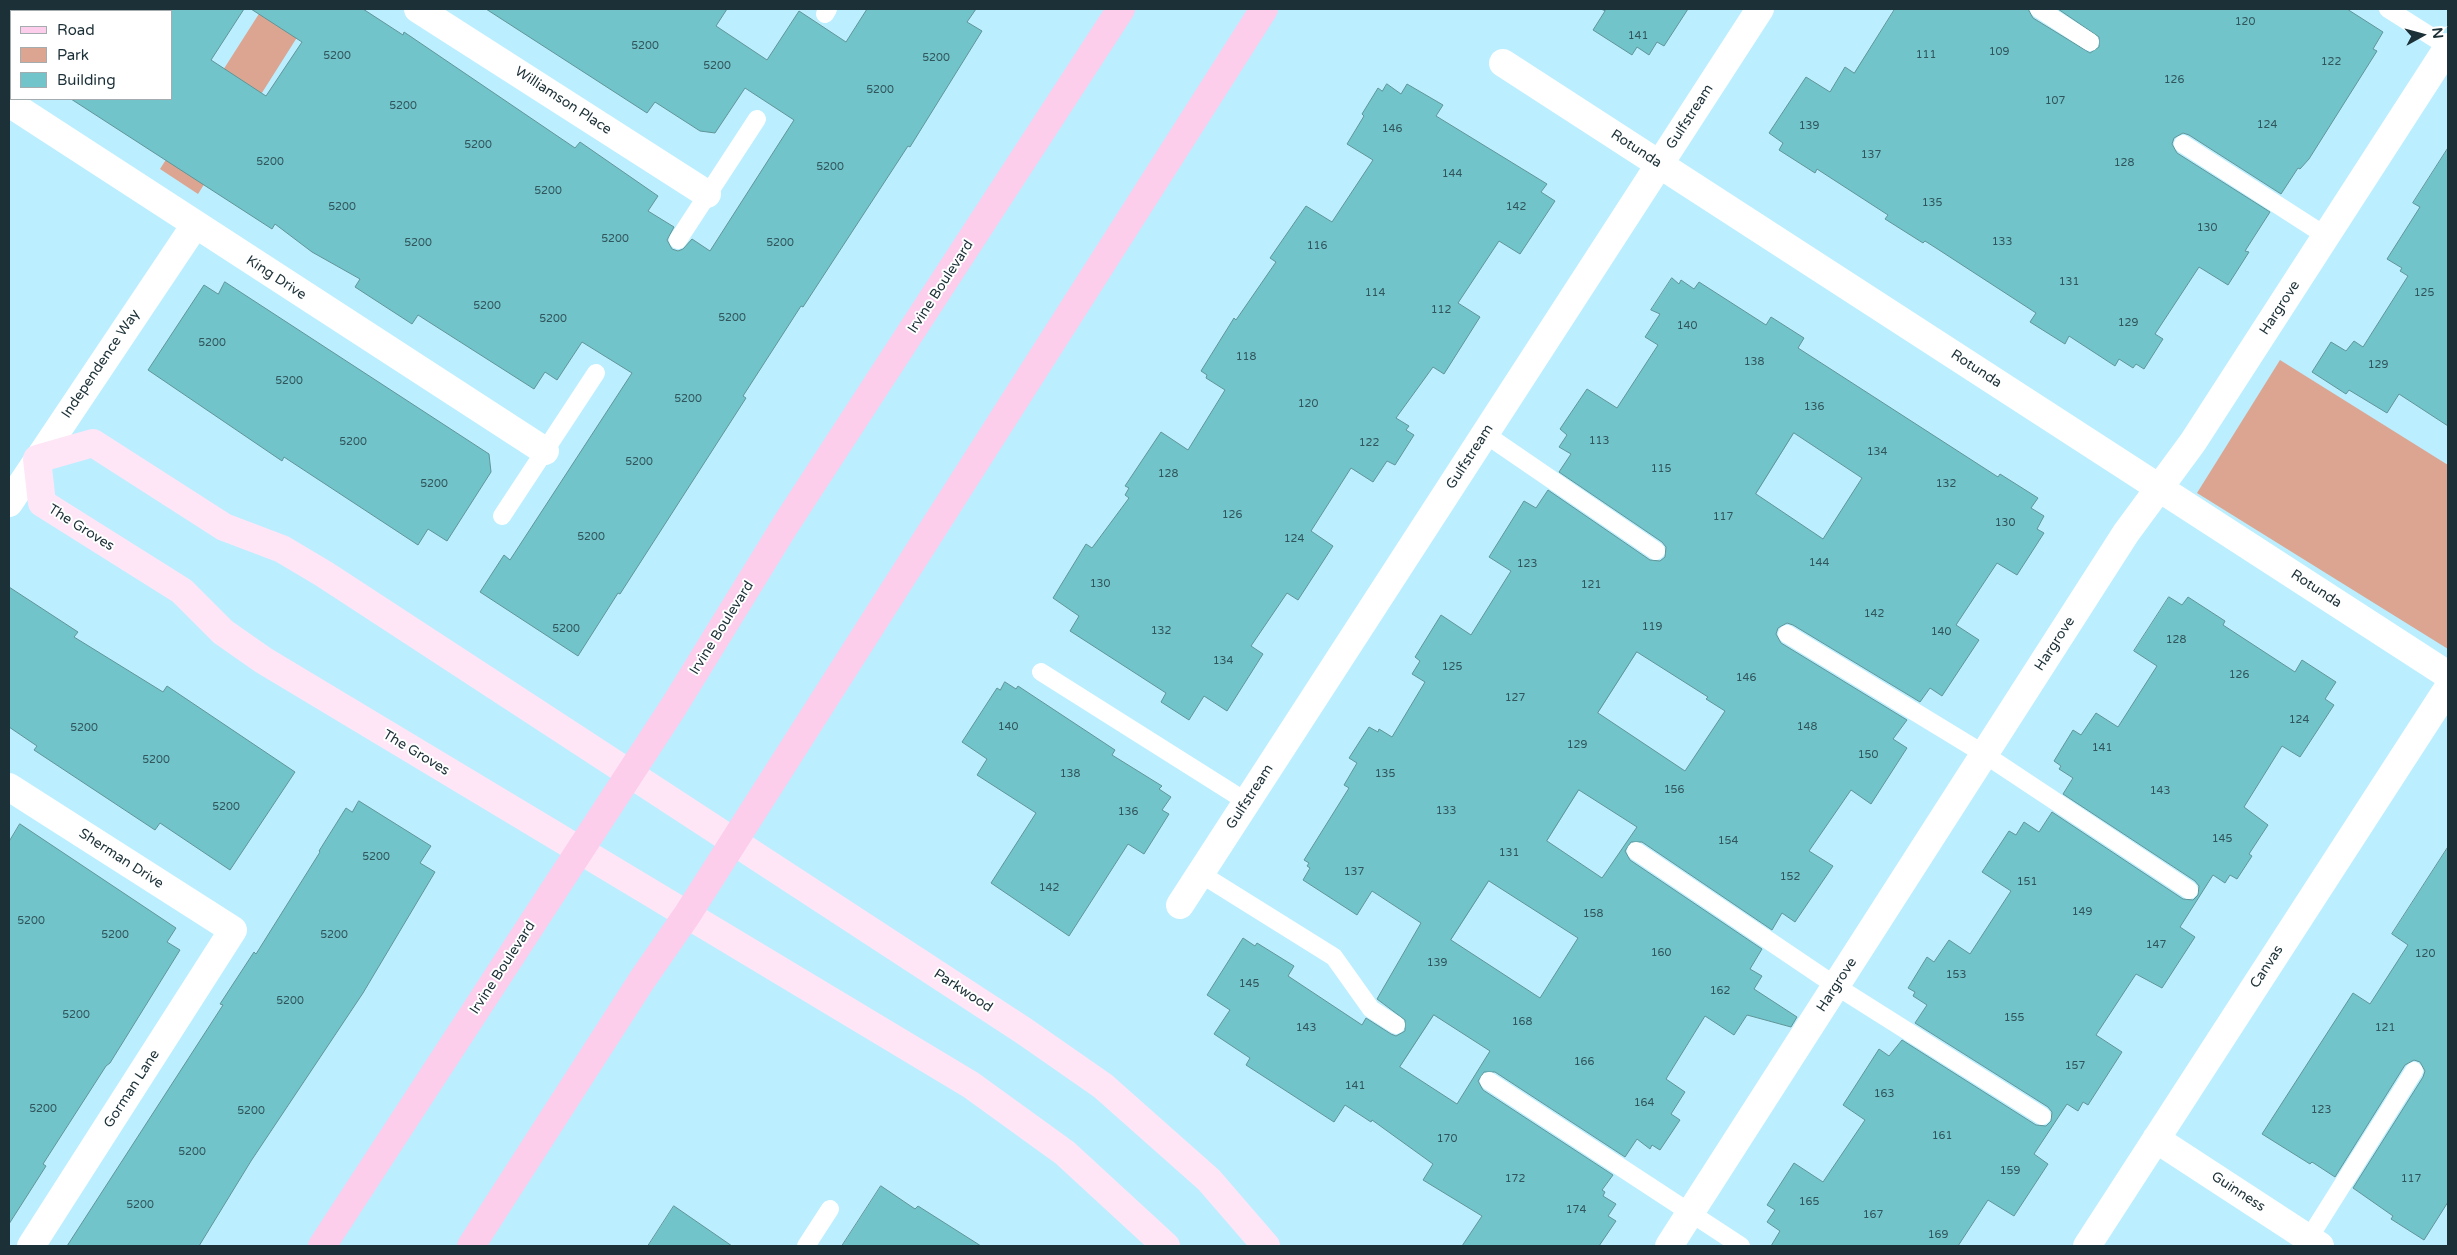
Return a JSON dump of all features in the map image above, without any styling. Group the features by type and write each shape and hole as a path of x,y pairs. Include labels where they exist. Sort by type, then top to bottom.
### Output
{"main road":[{"name":"Irvine Boulevard","path":"322,1246 630,774 786,524 1122,9"},
{"path":"471,1246 642,980 687,915 1264,9"}],"street":[{"name":"Williamson Place","path":"418,9 707,194"},
{"name":"Gulfstream","path":"1180,905 1760,9"},
{"name":"Hargrove","path":"1669,1246 2126,533 2193,442 2448,47"},
{"name":"Rotunda","path":"1503,63 2448,675"},
{"name":"King Drive","path":"9,103 545,451"},
{"name":"Independence Way","path":"9,503 195,225"},
{"path":"37,459 93,443 224,527 282,549 324,574 630,774"},
{"name":"The Groves","path":"37,459 42,503 182,591 223,632 263,660 687,915"},
{"name":"Canvas","path":"2087,1246 2448,688"},
{"name":"Parkwood","path":"630,774 1024,1031 1103,1086 1209,1180 1266,1246"},
{"name":"Sherman Drive","path":"9,787 233,930"},
{"path":"687,915 971,1085 1065,1153 1166,1246"},
{"name":"Gorman Lane","path":"31,1246 233,930"},
{"name":"Guinness","path":"2156,1139 2311,1244"}],"lane":[{"path":"2039,9 2090,42"},
{"path":"2388,9 2448,47"},
{"path":"678,240 757,119"},
{"path":"2183,144 2326,236"},
{"path":"502,516 596,373"},
{"path":"1485,434 1656,552"},
{"path":"1787,634 1984,754 2188,890"},
{"path":"1041,672 1247,802"},
{"path":"1636,851 1836,986 2042,1116"},
{"path":"1201,874 1334,957 1371,1009 1396,1025"},
{"path":"2311,1244 2414,1070"},
{"path":"1489,1081 1741,1246"},
{"path":"806,1246 830,1210"}],"green space":[{"path":"262,9 315,9 198,194 160,169"},
{"path":"2280,360 2448,465 2448,649 2197,493"}],"building":[{"path":"244,9 211,60 266,96 302,42 251,9 363,9 403,35 404,32 575,148 580,142 658,196 648,211 674,227 667,240 672,249 678,251 683,249 692,239 710,251 794,120 745,88 715,133 700,131 655,102 647,113 486,9 727,9 716,26 767,60 799,11 846,42 867,9 976,9 967,22 982,31 910,147 908,146 803,307 801,306 743,396 746,398 578,656 480,592 504,555 510,560 632,373 582,342 557,380 545,372 534,389 418,315 412,324 355,287 360,279 312,252 275,224 272,229 73,100 172,100 171,10"},
{"path":"1601,9 1688,9 1664,46 1657,42 1649,55 1637,47 1632,55 1593,30 1605,11"},
{"path":"1895,9 2028,9 2033,18 2090,53 2099,47 2099,37 2058,9 2347,9 2383,32 2373,49 2377,51 2309,159 2300,169 2298,168 2281,194 2189,135 2183,133 2174,138 2172,144 2177,153 2270,212 2245,251 2249,252 2228,285 2199,267 2155,334 2163,339 2144,369 2136,364 2133,368 2119,359 2115,366 2069,336 2065,344 2030,322 2036,313 1925,241 1923,243 1885,219 1888,215 1817,169 1815,173 1779,150 1783,143 1769,133 1806,77 1830,92 1845,67 1854,73"},
{"path":"1387,84 1401,94 1407,84 1443,105 1436,116 1547,184 1541,192 1555,201 1520,254 1499,241 1458,303 1480,317 1444,374 1433,367 1396,418 1409,426 1406,430 1414,435 1395,465 1387,461 1373,482 1351,468 1311,531 1333,546 1298,600 1287,593 1251,646 1263,654 1227,711 1204,696 1189,720 1161,702 1166,693 1070,631 1079,616 1053,598 1086,544 1092,548 1129,498 1125,495 1129,488 1125,486 1161,432 1188,450 1225,390 1206,378 1207,375 1201,371 1234,318 1236,320 1276,262 1270,258 1306,206 1332,222 1373,160 1347,144 1378,88 1382,91"},
{"path":"2448,148 2448,426 2399,394 2387,413 2349,390 2346,394 2312,372 2331,342 2346,351 2354,341 2363,347 2408,276 2400,271 2402,268 2387,259 2420,207 2413,203"},
{"path":"1672,278 1679,284 1681,280 1694,289 1699,282 1766,325 1771,317 1804,338 1798,348 1998,477 2000,474 2038,498 2031,508 2044,516 2037,529 2044,533 2017,575 1997,563 1956,625 1979,640 1942,696 1930,688 1920,702 1793,625 1787,623 1778,628 1776,634 1781,643 1907,720 1893,739 1907,748 1871,804 1851,790 1809,851 1833,866 1795,922 1782,913 1772,930 1642,842 1631,842 1625,851 1630,860 1762,949 1750,969 1762,976 1754,989 1797,1017 1791,1027 1747,1015 1734,1035 1705,1016 1666,1079 1685,1092 1671,1114 1680,1120 1660,1150 1652,1145 1650,1149 1637,1139 1625,1157 1495,1072 1484,1072 1478,1081 1483,1090 1613,1175 1602,1190 1605,1192 1603,1196 1616,1204 1608,1216 1616,1221 1599,1246 1462,1246 1482,1216 1423,1180 1433,1164 1372,1120 1371,1122 1345,1105 1334,1122 1246,1065 1250,1058 1214,1034 1230,1010 1207,995 1243,938 1255,946 1257,943 1294,966 1288,976 1362,1025 1366,1018 1396,1036 1405,1031 1405,1020 1377,999 1421,923 1372,891 1357,915 1303,880 1310,868 1307,866 1309,863 1304,860 1349,788 1344,785 1357,763 1349,758 1369,727 1378,732 1379,729 1392,737 1425,682 1412,674 1420,661 1415,657 1441,615 1471,635 1511,571 1489,557 1524,501 1536,508 1548,490 1650,560 1660,561 1665,557 1666,547 1662,542 1559,472 1571,454 1559,447 1567,435 1560,429 1587,389 1617,408 1658,345 1645,337 1660,314 1651,310","holes":["1794,433 1862,478 1823,539 1756,494","1637,652 1708,697 1706,699 1725,711 1685,771 1598,713","1579,790 1637,827 1602,878 1547,841","1489,881 1578,938 1540,998 1451,940","1434,1015 1490,1051 1457,1104 1400,1067"]},
{"path":"225,282 489,454 491,472 447,541 428,529 418,545 284,457 282,461 148,370 204,285 218,294"},
{"path":"9,587 78,632 74,637 163,692 167,686 295,772 230,870 160,823 155,830 34,750 37,746 9,727"},
{"path":"2169,597 2182,605 2188,597 2225,621 2223,625 2295,672 2302,660 2336,682 2325,699 2334,705 2300,757 2282,746 2244,807 2268,825 2249,854 2252,856 2237,879 2230,875 2225,883 2213,875 2180,927 2195,937 2162,988 2136,974 2096,1035 2122,1052 2088,1105 2083,1102 2078,1111 2067,1104 2034,1154 2048,1164 2014,1216 1988,1200 1958,1246 1771,1246 1780,1231 1767,1222 1775,1210 1767,1205 1794,1163 1823,1182 1865,1120 1843,1105 1879,1049 1889,1056 1902,1040 2036,1125 2046,1126 2051,1121 2052,1112 2048,1107 1915,1023 1927,1005 1913,996 1915,992 1908,988 1927,957 1934,962 1949,940 1970,954 2011,891 1982,872 2009,831 2016,835 2024,822 2039,832 2052,812 2183,899 2193,900 2198,895 2199,886 2195,881 2063,794 2073,778 2059,769 2061,766 2054,761 2073,730 2081,735 2096,713 2118,727 2157,666 2134,651"},
{"path":"1005,682 1016,689 1018,686 1115,750 1112,755 1162,786 1159,789 1171,797 1162,810 1169,814 1144,854 1128,844 1069,936 991,883 1036,813 977,775 987,759 962,742 997,688 1000,690"},
{"path":"359,801 431,846 420,863 435,872 363,993 251,1161 199,1246 67,1246 223,1005 220,1004 254,952 256,954 346,808 352,812"},
{"path":"20,824 176,928 167,942 180,950 110,1063 106,1066 43,1164 46,1166 9,1224 9,842"},
{"path":"2448,847 2448,1202 2424,1240 2391,1219 2393,1216 2353,1188 2423,1077 2425,1071 2420,1062 2414,1060 2405,1065 2335,1177 2262,1134 2353,993 2370,1004 2408,945 2392,934"},
{"path":"881,1186 915,1209 918,1206 981,1246 842,1246"},
{"path":"674,1206 732,1246 648,1246"}]}
